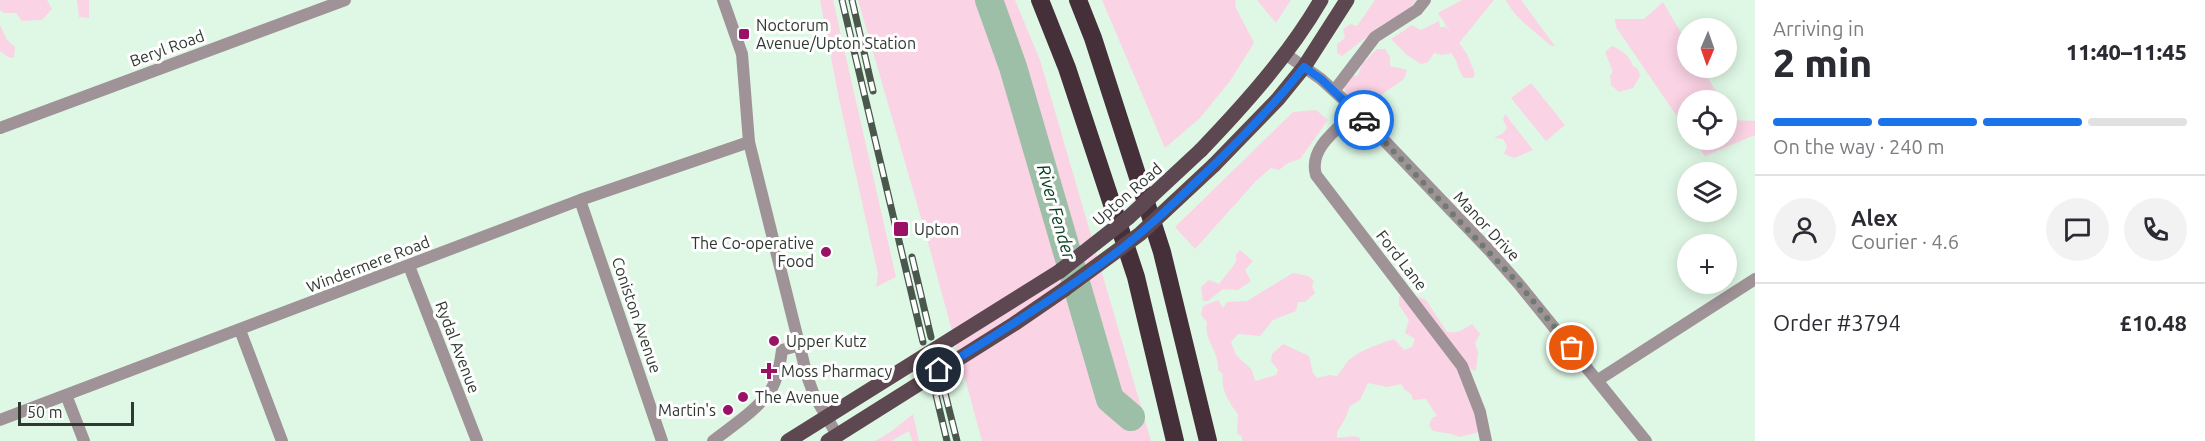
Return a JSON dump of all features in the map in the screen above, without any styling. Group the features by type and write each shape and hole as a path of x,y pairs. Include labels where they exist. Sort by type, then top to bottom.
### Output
{"highway":[{"path":"1040,0 1067,68 1136,277 1175,441"},
{"path":"1078,0 1093,38 1162,252 1208,441"}],"main road":[{"name":"Upton Road","path":"788,441 1060,271 1130,218 1238,111 1308,23 1321,0"},
{"path":"832,438 1014,324 1140,234 1214,165 1278,99 1304,67 1347,0"}],"street":[{"name":"Beryl Road","path":"0,128 345,0"},
{"path":"723,0 741,54 749,142 814,395 826,418 832,438"},
{"path":"1334,91 1375,37 1417,10 1425,0"},
{"name":"Manor Drive","path":"1284,53 1356,111 1518,283 1646,441"},
{"name":"Ford Lane","path":"1356,111 1317,151 1313,167 1316,175 1462,366 1480,412 1486,441"},
{"name":"Windermere Road","path":"0,420 580,200 749,142"},
{"name":"Coniston Avenue","path":"580,200 662,441"},
{"name":"Rydal Avenue","path":"409,266 477,441"},
{"path":"1598,380 1755,279"},
{"path":"240,330 282,441"},
{"path":"713,441 752,410 770,391 779,371 782,350 800,345"},
{"path":"66,395 84,441"}],"shaded area":[{"path":"0,0 47,0 52,9 42,20 22,21 16,13 4,13 0,10"},
{"path":"77,0 89,0 89,18 79,17"},
{"path":"820,0 833,0 896,277 876,287 878,274 839,99"},
{"path":"858,0 1015,0 1040,60 1151,441 982,441 926,235"},
{"path":"1102,0 1236,0 1235,6 1254,43 1230,81 1200,118 1165,148"},
{"path":"1257,0 1291,0 1276,23"},
{"path":"1375,0 1416,0 1411,7 1389,24 1385,23 1342,56 1337,53 1337,44 1345,38 1343,29 1351,24 1357,26"},
{"path":"1462,0 1494,0 1459,43 1467,54 1475,74 1473,78 1464,78 1451,53 1442,55 1434,53 1428,62 1421,64 1407,55 1391,39 1412,25 1421,30 1439,21 1440,27 1446,27 1451,33 1438,13"},
{"path":"1506,0 1521,0 1555,46 1551,46 1526,25"},
{"path":"1663,2 1677,26 1677,78 1708,78 1715,90 1677,90 1677,116 1616,27 1615,19 1644,19"},
{"path":"0,25 7,40 15,47 14,58 0,51"},
{"path":"1612,46 1625,54 1633,66 1638,69 1640,76 1633,88 1619,92 1611,85 1610,75 1613,72 1605,52"},
{"path":"1377,49 1385,49 1390,57 1390,66 1407,70 1404,79 1362,108 1345,92 1343,82 1349,77 1358,75 1362,64"},
{"path":"1531,83 1565,125 1546,141 1511,98"},
{"path":"1316,110 1328,120 1300,159 1288,163 1279,170 1271,168 1256,181 1195,249 1175,227 1293,112"},
{"path":"1505,114 1533,150 1514,158 1504,154 1507,146 1503,139 1494,138 1507,128 1503,120"},
{"path":"1737,120 1755,121 1755,135 1737,143"},
{"path":"1700,150 1719,150 1705,156"},
{"path":"1240,250 1253,261 1245,270 1251,281 1238,290 1223,289 1208,301 1203,301 1201,287 1209,280 1219,284 1236,262 1236,255"},
{"path":"1293,273 1308,276 1314,281 1312,286 1315,293 1305,302 1298,302 1296,311 1273,320 1260,336 1238,334 1231,342 1236,355 1252,370 1255,381 1276,375 1278,370 1271,361 1272,354 1283,344 1309,356 1313,373 1317,378 1337,376 1353,356 1394,339 1404,350 1412,347 1415,339 1405,333 1409,320 1399,305 1399,297 1405,291 1426,300 1447,332 1458,332 1472,324 1480,334 1475,343 1478,352 1476,371 1463,366 1484,431 1459,437 1433,431 1429,425 1432,418 1437,416 1426,399 1413,400 1411,394 1401,384 1387,387 1368,383 1360,400 1350,406 1337,432 1337,438 1355,436 1360,438 1360,441 1243,441 1237,433 1238,414 1226,395 1223,374 1218,370 1217,357 1207,335 1207,322 1201,315 1203,306 1218,300 1223,308 1227,302 1247,301"},
{"path":"913,414 919,441 912,441 909,431 891,441 875,441 892,431"}],"waterway":[{"name":"River Fender","path":"989,0 1013,67 1110,399 1131,417"}],"railway":[{"path":"842,0 923,342"},
{"path":"852,0 873,91"},
{"path":"912,257 931,337"},
{"path":"945,393 957,441"},
{"path":"936,395 947,441"}],"way so far":[{"path":"1364,120 1518,283 1572,348"}],"place":[{"name":"Noctorum Avenue/Upton Station","path":"744,34"},
{"name":"Upton","path":"901,229"},
{"name":"The Co-operative Food","path":"826,252"},
{"name":"Upper Kutz","path":"774,341"},
{"name":"Moss Pharmacy","path":"769,371"},
{"name":"The Avenue","path":"743,397"},
{"name":"Martin's","path":"728,410"}],"route":[{"path":"939,370 1014,324 1114,255 1140,234 1255,124 1304,67 1321,79 1364,120"}]}
